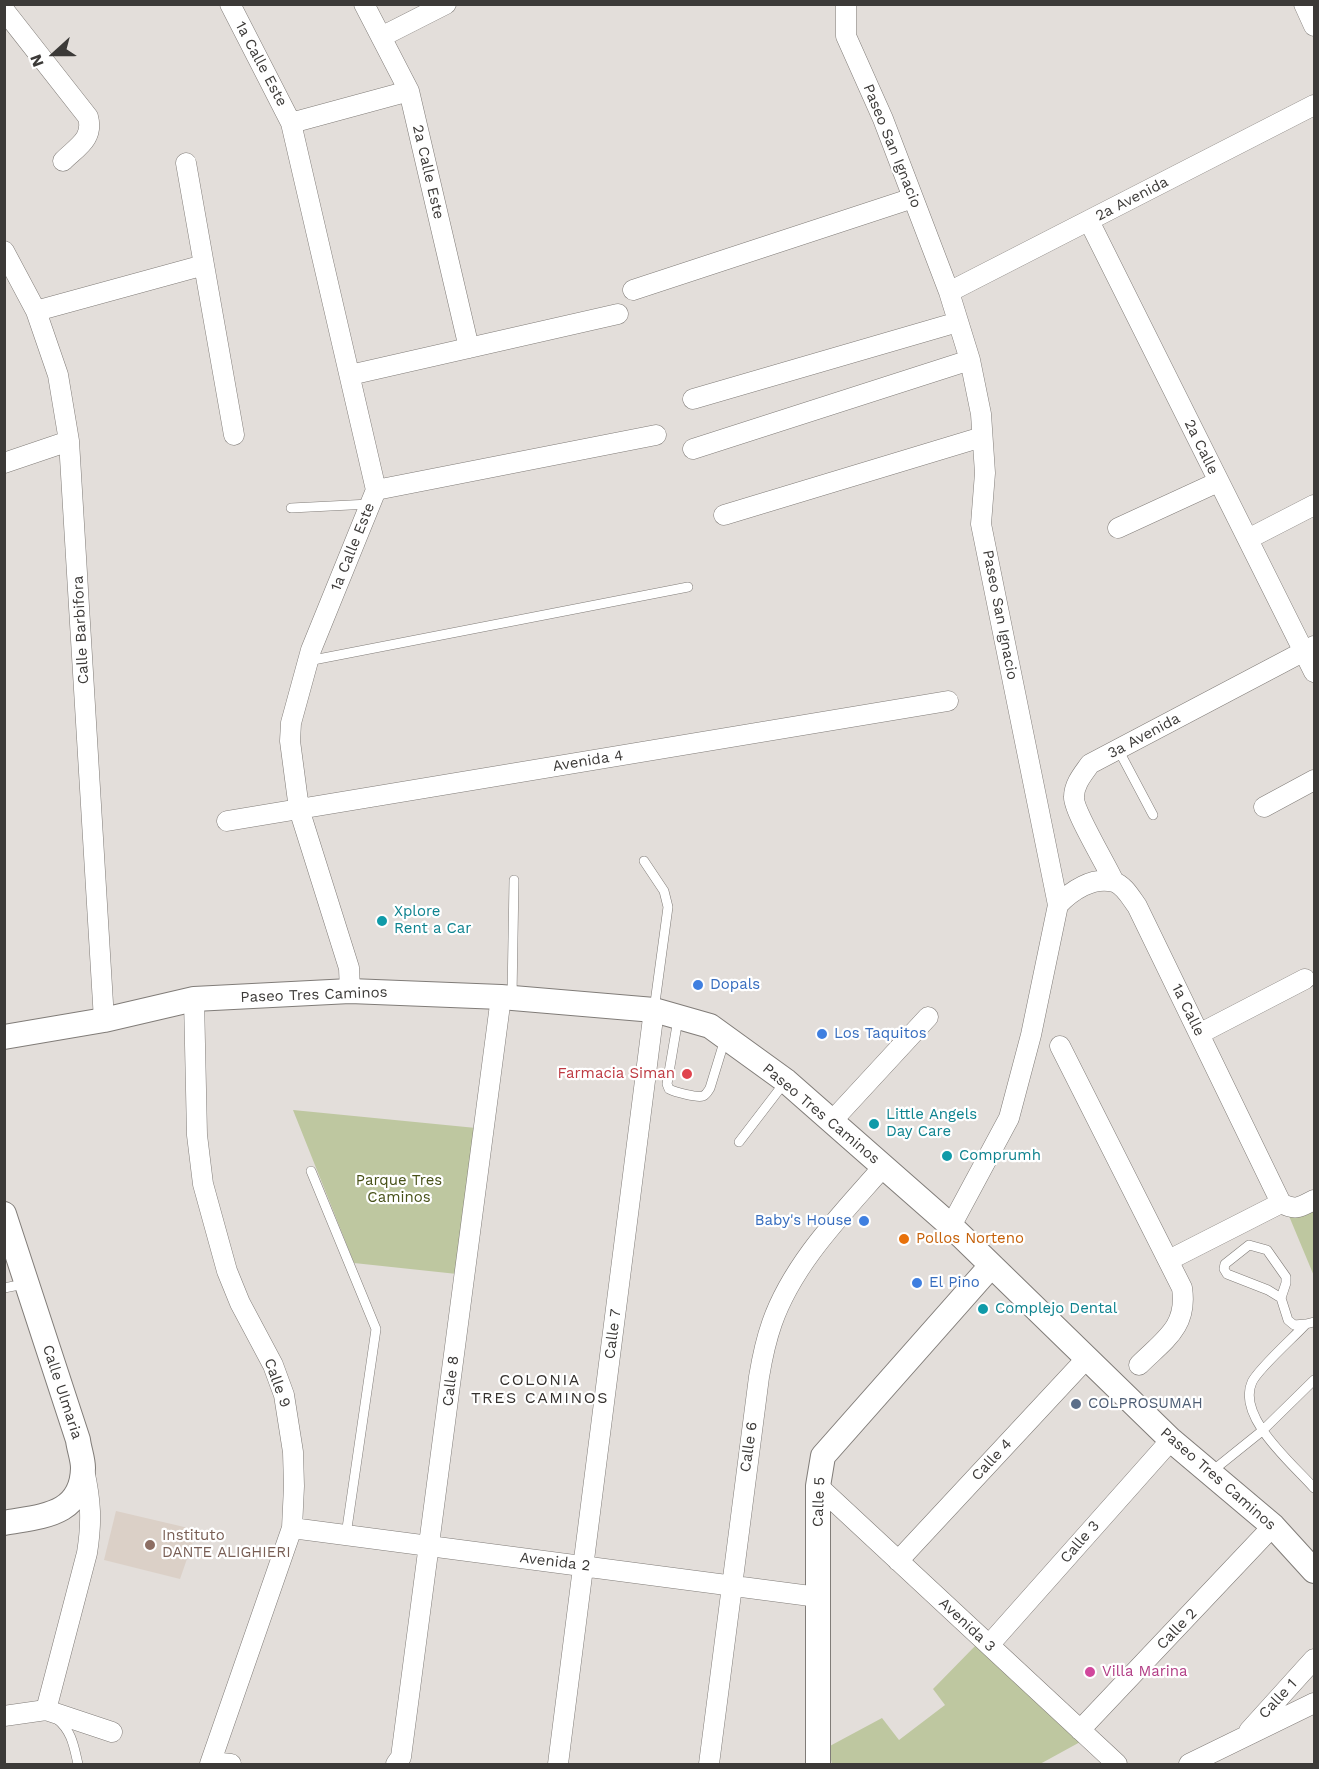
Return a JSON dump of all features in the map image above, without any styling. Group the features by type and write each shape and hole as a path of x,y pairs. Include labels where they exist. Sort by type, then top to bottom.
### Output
{"street":[{"name":"1a Calle Este","path":"230,4 291,123 350,375 373,497 308,661 291,723 290,741 299,809 350,968 350,991"},
{"name":"2a Calle Este","path":"364,4 409,91 468,348"},
{"path":"381,37 446,4"},
{"name":"Paseo San Ignacio","path":"846,4 846,36 883,119 949,292 970,360 981,414 985,472 981,524 1058,905 1031,1035 1009,1118 951,1226"},
{"path":"1304,4 1314,26"},
{"path":"4,10 88,117 91,129 87,137 63,161"},
{"path":"291,123 409,91"},
{"name":"2a Avenida","path":"949,292 1314,105"},
{"path":"186,164 234,435"},
{"path":"633,290 913,198"},
{"name":"2a Calle","path":"1089,221 1218,482 1309,649 1314,672"},
{"name":"Calle Barbifora","path":"4,251 36,311 58,375 69,441 104,1020"},
{"path":"36,311 204,265"},
{"path":"350,375 618,314"},
{"path":"693,399 958,322"},
{"path":"693,449 970,360"},
{"path":"373,497 656,435"},
{"path":"724,515 982,437"},
{"path":"4,463 69,441"},
{"path":"1118,528 1218,482"},
{"path":"1248,538 1314,505"},
{"name":"3a Avenida","path":"1114,882 1077,811 1073,797 1078,780 1090,764 1309,649"},
{"name":"Avenida 4","path":"228,821 948,701"},
{"path":"1264,807 1314,780"},
{"path":"1058,905 1068,893 1082,886 1099,882 1114,882"},
{"name":"1a Calle","path":"1114,882 1125,889 1137,906 1281,1203"},
{"path":"1199,1034 1305,979"},
{"name":"Paseo Tres Caminos","path":"4,1037 104,1020 194,999 350,991 506,997 654,1010 710,1026 786,1081 951,1226 990,1267 1171,1440 1273,1526 1314,1571"},
{"name":"Calle 8","path":"396,1764 401,1756 506,997"},
{"name":"Calle 9","path":"194,999 197,1135 203,1184 227,1271 240,1303 273,1365 284,1395 293,1452 294,1486 292,1528 211,1763"},
{"name":"Calle 7","path":"558,1764 654,1010"},
{"path":"832,1121 928,1017"},
{"path":"1060,1046 1182,1288 1184,1311 1175,1329 1139,1365"},
{"name":"Calle 6","path":"709,1764 730,1585 759,1377 772,1323 785,1293 799,1270 884,1167"},
{"path":"1169,1260 1281,1203 1290,1208 1300,1208 1314,1200"},
{"name":"Calle Ulmaria","path":"4,1214 16,1286 78,1440 83,1466 78,1493 70,1504 47,1515 4,1523"},
{"name":"Calle 5","path":"818,1764 818,1486 823,1456 990,1267"},
{"name":"Calle 4","path":"898,1561 1086,1359"},
{"name":"Calle 3","path":"989,1645 1171,1440"},
{"path":"46,1710 87,1553 92,1512 83,1466"},
{"name":"Avenida 3","path":"818,1486 1117,1764"},
{"name":"Calle 2","path":"1080,1730 1273,1526"},
{"name":"Avenida 2","path":"292,1528 818,1597"},
{"name":"Calle 1","path":"1241,1739 1314,1659"},
{"name":"Calle 1","path":"1189,1764 1314,1703"},
{"path":"4,1716 46,1710 112,1732"},
{"path":"211,1763 231,1764"}],"lane":[{"path":"291,508 373,497"},
{"path":"308,661 688,587"},
{"path":"1118,749 1152,815"},
{"path":"644,861 664,891 668,907 654,1010"},
{"path":"506,997 514,880"},
{"path":"678,1017 667,1084 674,1092 702,1096 706,1094 710,1088 725,1037"},
{"path":"739,1142 786,1081"},
{"path":"311,1171 375,1329 345,1535"},
{"path":"1281,1298 1268,1290 1227,1274 1225,1264 1249,1245 1267,1250 1286,1277 1287,1283 1281,1298 1288,1320 1294,1325 1310,1323"},
{"path":"1310,1323 1253,1380 1248,1394 1250,1408 1262,1431 1314,1488"},
{"path":"1210,1472 1262,1431 1314,1380"},
{"path":"46,1710 68,1729 78,1764"}],"shaded area":[{"name":"Instituto DANTE ALIGHIERI","path":"116,1511 197,1530 180,1579 104,1560"}],"green space":[{"name":"Parque Tres Caminos","path":"293,1110 476,1128 457,1274 354,1263"},
{"path":"1314,1195 1314,1276 1284,1204"},
{"path":"978,1643 1082,1741 1040,1764 832,1764 828,1747 882,1718 899,1740 945,1705 933,1689"}],"place":[{"name":"Xplore Rent a Car","path":"382,921"},
{"name":"Dopals","path":"698,985"},
{"name":"Los Taquitos","path":"822,1034"},
{"name":"Farmacia Siman","path":"687,1074"},
{"name":"Little Angels Day Care","path":"874,1124"},
{"name":"Comprumh","path":"947,1156"},
{"name":"Baby's House","path":"864,1221"},
{"name":"Pollos Norteno","path":"904,1239"},
{"name":"El Pino","path":"917,1283"},
{"name":"Complejo Dental","path":"983,1309"},
{"name":"COLPROSUMAH","path":"1076,1404"},
{"name":"Instituto DANTE ALIGHIERI","path":"150,1545"},
{"name":"Villa Marina","path":"1090,1672"}],"district":[{"name":"COLONIA TRES CAMINOS","path":"540,1389"}]}
